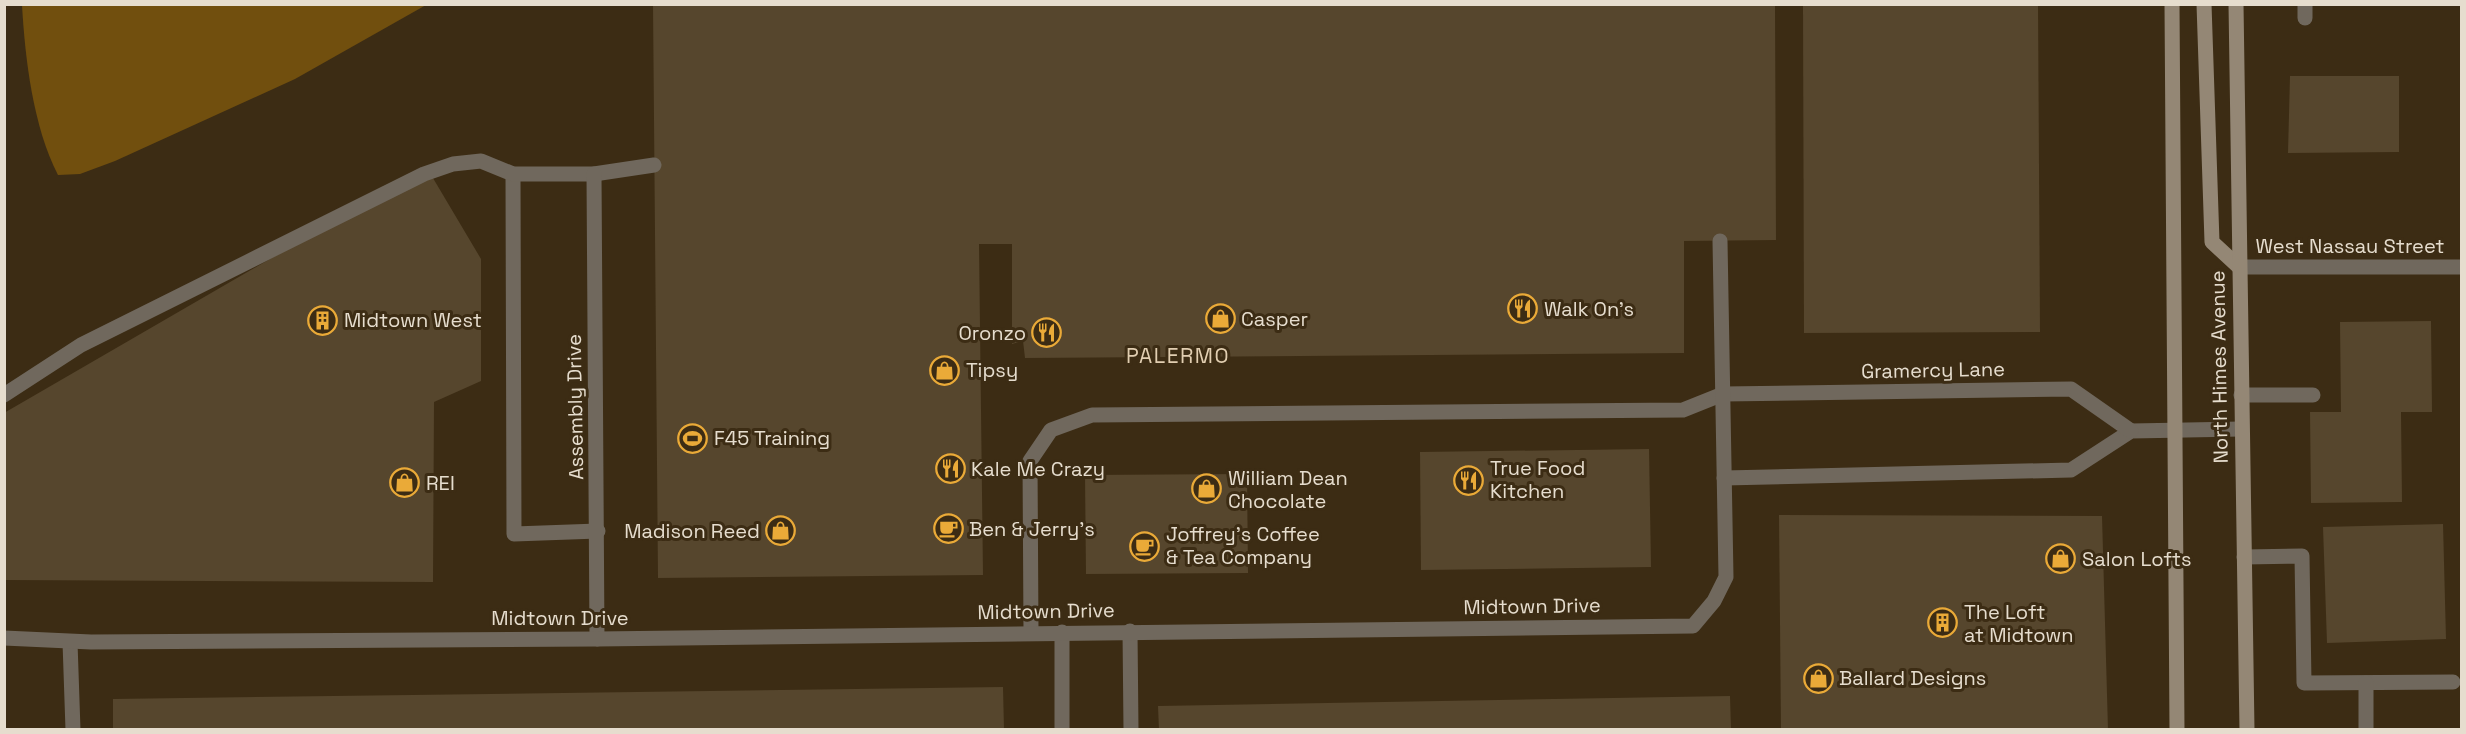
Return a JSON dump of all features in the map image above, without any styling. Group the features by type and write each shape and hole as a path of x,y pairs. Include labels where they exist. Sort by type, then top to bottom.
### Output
{"street":[{"path":"2172,4 2177,729"},
{"path":"2204,4 2212,242 2239,267"},
{"name":"North Himes Avenue","path":"2236,4 2247,729"},
{"path":"4,395 81,345 424,174 453,164 481,161 513,174 594,174 654,165"},
{"path":"513,174 514,534 598,531"},
{"name":"Assembly Drive","path":"594,174 597,639"},
{"name":"Midtown Drive","path":"4,638 70,642 597,639 1031,632 1693,626 1714,601 1726,578 1720,241"},
{"name":"West Nassau Street","path":"2239,267 2462,267"},
{"name":"Gramercy Lane","path":"1723,394 2071,389 2131,430"},
{"path":"1031,632 1030,461 1051,430 1092,415 1683,411 1723,394"},
{"path":"2241,395 2313,395"},
{"path":"1724,478 2071,470 2131,430 2241,429"},
{"path":"2244,557 2302,556 2304,683 2453,682"},
{"path":"1130,631 1131,729"},
{"path":"1062,632 1062,729"},
{"path":"70,642 73,729"},
{"path":"2366,683 2366,729"}],"shaded area":[{"path":"22,4 426,5 295,79 115,161 80,174 58,175 49,156 36,114 25,47"}],"building":[{"path":"653,4 1775,4 1776,240 1684,241 1684,353 1025,358 1023,341 1012,344 1012,244 979,244 983,575 658,578"},
{"path":"1803,4 2038,4 2040,332 1804,333"},
{"path":"2290,76 2399,76 2399,152 2288,153"},
{"name":"Midtown West","path":"427,168 481,259 481,381 434,402 433,582 4,580 4,413"},
{"path":"2431,321 2432,412 2401,412 2402,502 2311,503 2310,412 2341,412 2340,322"},
{"path":"1649,449 1651,567 1421,570 1420,452"},
{"path":"1247,474 1248,573 1086,574 1085,475"},
{"name":"The Loft at Midtown","path":"1779,515 2102,516 2108,730 1781,730"},
{"path":"2443,524 2446,639 2327,643 2323,527"},
{"path":"1003,687 1004,730 113,730 113,699"},
{"path":"1730,696 1731,730 1159,730 1158,706"}],"place":[{"name":"Walk On's","path":"1523,309"},
{"name":"Casper","path":"1220,319"},
{"name":"Midtown West","path":"323,320"},
{"name":"Oronzo","path":"1047,333"},
{"name":"Tipsy","path":"945,370"},
{"name":"F45 Training","path":"693,438"},
{"name":"Kale Me Crazy","path":"950,469"},
{"name":"True Food Kitchen","path":"1469,480"},
{"name":"REI","path":"405,483"},
{"name":"William Dean Chocolate","path":"1207,489"},
{"name":"Ben & Jerry's","path":"948,529"},
{"name":"Madison Reed","path":"781,531"},
{"name":"Joffrey's Coffee & Tea Company","path":"1145,546"},
{"name":"Salon Lofts","path":"2061,559"},
{"name":"The Loft at Midtown","path":"1943,623"},
{"name":"Ballard Designs","path":"1818,678"}],"district":[{"name":"PALERMO","path":"1178,355"}]}
